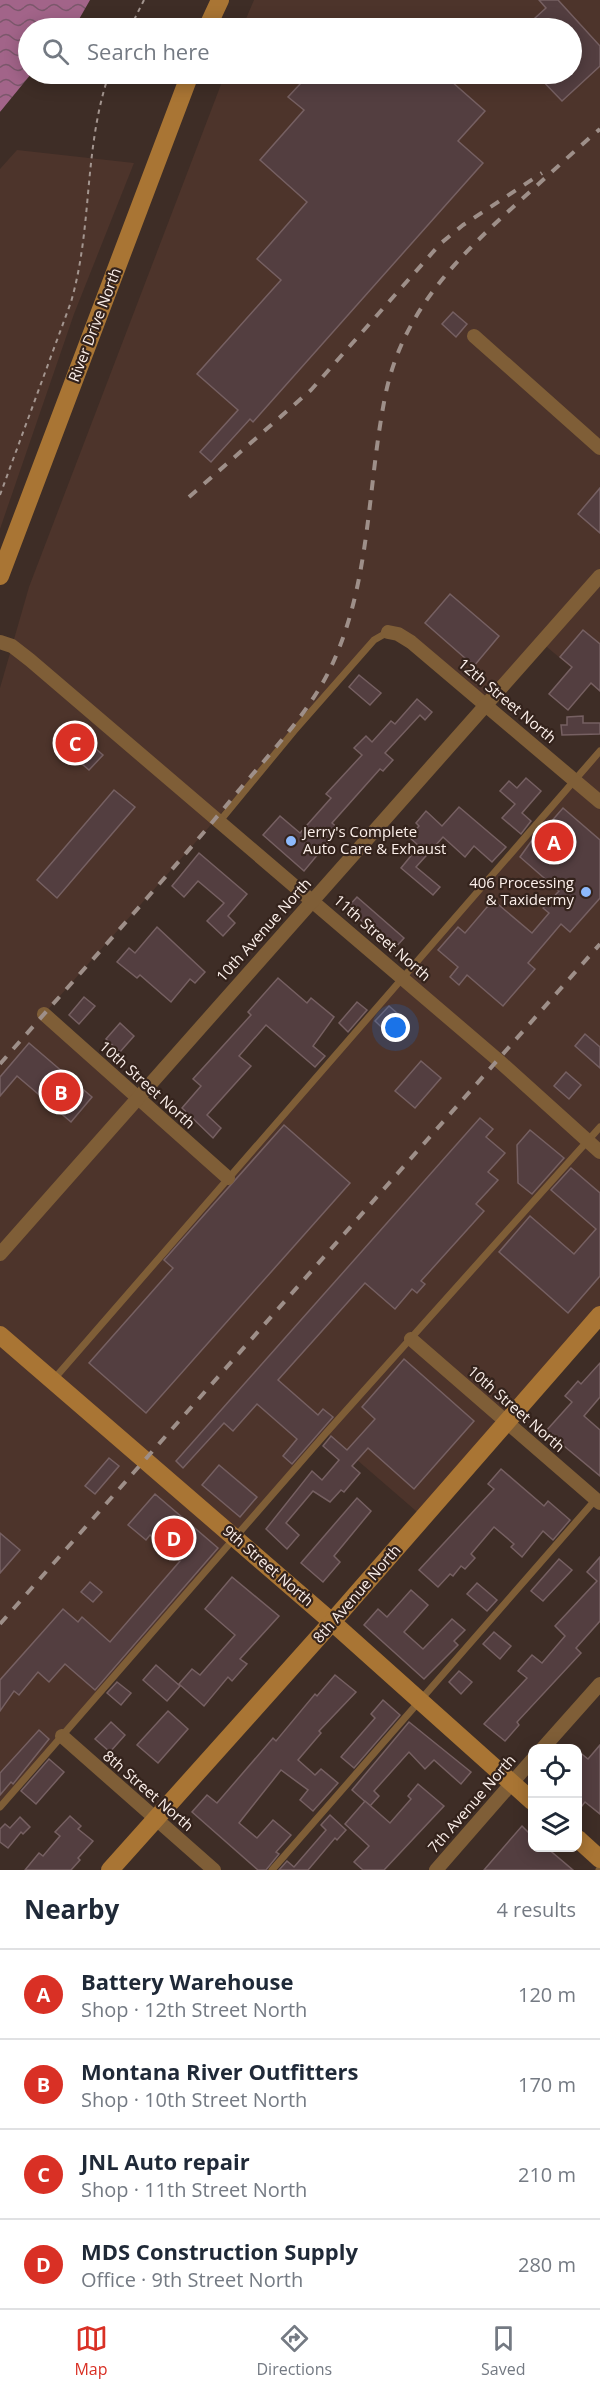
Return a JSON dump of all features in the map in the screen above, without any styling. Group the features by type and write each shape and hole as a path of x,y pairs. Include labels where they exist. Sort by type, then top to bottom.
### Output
{"main road":[{"path":"212,18 220,0"},
{"name":"River Drive North","path":"0,576 186,84"},
{"name":"8th Avenue North","path":"110,1870 332,1622 600,1315"},
{"name":"9th Street North","path":"0,1335 332,1622 529,1798"},
{"path":"582,1842 600,1858"}],"street":[{"path":"474,336 600,448"},
{"name":"10th Avenue North","path":"0,1254 600,576"},
{"name":"12th Street North","path":"388,632 398,634 411,642 600,802"},
{"name":"11th Street North","path":"0,642 12,646 30,660 313,900 600,1152"},
{"name":"10th Street North","path":"44,1014 228,1179"},
{"name":"10th Street North","path":"411,1339 599,1500"},
{"path":"547,1744 600,1684"},
{"name":"8th Street North","path":"62,1737 214,1870"},
{"name":"7th Avenue North","path":"436,1870 528,1765"}],"lane":[{"path":"219,822 294,731 374,640 388,632"},
{"path":"53,1381 600,751"},
{"path":"0,1807 600,1127"},
{"path":"272,1870 419,1700 599,1500"}],"path":[{"path":"135,18 144,0"},
{"path":"0,495 71,302 80,269 91,147 100,99 105,84"}],"shaded area":[{"path":"254,0 600,0 600,692 541,642 486,704 398,634 374,640 44,1014 229,1178 600,751 600,1315 423,1517 327,1434 0,1807 0,688 29,587 221,84 582,84 582,18 246,18"},
{"path":"17,150 134,163 74,314 0,529 0,169"}],"water":[{"path":"0,0 90,0 80,18 18,18 18,84 23,84 0,112"}],"building":[{"path":"539,0 558,0 574,18 535,18 546,8"},
{"path":"582,26 600,46 600,66 582,83"},
{"path":"300,84 454,84 485,111 458,141 483,163 253,422 250,419 211,462 200,452 238,410 197,374 281,280 257,259 307,202 260,160 304,110 288,97"},
{"path":"546,84 580,84 562,101"},
{"path":"453,312 467,324 456,337 442,324"},
{"path":"600,488 600,533 578,514"},
{"path":"450,594 499,636 474,666 425,623"},
{"path":"583,630 600,644 600,691 591,683 568,710 549,694 572,667 560,657"},
{"path":"359,675 381,693 370,705 349,687"},
{"path":"417,699 432,712 425,720 420,715 385,753 393,760 383,771 380,769 332,823 339,829 304,871 263,835 280,816 300,833 331,798 326,794 362,755 354,748 366,736 372,742 391,721 395,724"},
{"path":"583,716 583,723 600,723 600,734 562,735 561,725 567,725 567,717"},
{"path":"67,724 103,755 89,770 53,739"},
{"path":"526,778 541,791 522,813 531,821 521,834 502,818 515,804 500,791 509,781 517,788"},
{"path":"114,790 135,807 57,898 37,880"},
{"path":"459,807 506,847 492,862 474,846 465,857 443,837 416,867 440,887 433,895 401,868 419,846 409,837 419,826 416,823 426,811 442,826"},
{"path":"563,808 600,840 600,898 570,932 561,924 528,963 535,969 503,1006 467,975 459,985 450,977 458,967 438,950 458,927 465,933 493,900 532,933 549,913 543,908 559,891 520,857 540,829 543,831"},
{"path":"199,853 247,894 228,916 235,923 223,936 207,921 224,903 198,881 184,897 172,886"},
{"path":"357,897 404,938 394,949 347,908"},
{"path":"157,927 205,972 195,983 190,979 171,1002 140,975 137,978 117,962 129,948 135,953"},
{"path":"278,978 307,1003 311,998 334,1017 313,1046 325,1056 315,1067 266,1025 239,1056 251,1066 207,1115 221,1128 213,1138 182,1108 201,1086 193,1079 251,1015 248,1012"},
{"path":"84,997 95,1006 79,1024 69,1015"},
{"path":"357,1002 367,1010 348,1032 339,1023"},
{"path":"389,1006 406,1021 392,1037 375,1021"},
{"path":"120,1023 134,1036 120,1052 106,1039"},
{"path":"585,1034 600,1047 600,1068 575,1046"},
{"path":"29,1043 92,1097 71,1122 17,1076 0,1096 0,1077"},
{"path":"421,1061 441,1078 415,1108 395,1091"},
{"path":"566,1072 581,1085 569,1099 554,1086"},
{"path":"480,1118 493,1129 486,1137 505,1153 488,1172 498,1180 476,1204 484,1211 421,1281 425,1284 417,1293 412,1289 395,1309 365,1283 278,1380 318,1415 323,1409 333,1417 292,1464 283,1456 297,1439 257,1404 233,1431 224,1423 183,1468 176,1461"},
{"path":"284,1125 350,1183 146,1413 89,1363 173,1268 164,1260"},
{"path":"530,1130 564,1158 532,1194 518,1183 517,1145"},
{"path":"571,1168 600,1193 600,1276 568,1313 499,1252 530,1216 574,1254 596,1229 551,1190"},
{"path":"404,1359 474,1421 414,1489 368,1448 352,1466 360,1473 344,1492 341,1490 330,1502 313,1491 286,1523 299,1535 287,1549 266,1529 312,1471 322,1480 339,1460 323,1446 331,1436 347,1450 375,1419 362,1407"},
{"path":"600,1363 600,1397 584,1416 600,1430 600,1476 546,1431 572,1402 565,1396 578,1381 581,1384"},
{"path":"109,1458 119,1466 95,1494 85,1486"},
{"path":"219,1465 257,1497 240,1517 202,1485"},
{"path":"501,1469 544,1506 548,1501 570,1520 553,1540 543,1531 522,1557 511,1547 514,1544 494,1527 471,1554 475,1558 465,1569 461,1566 453,1576 450,1574 438,1587 419,1570 494,1489 488,1484"},
{"path":"155,1494 218,1548 95,1690 65,1664 49,1682 38,1672 19,1695 14,1691 0,1711 0,1680 63,1609 78,1622 82,1617 110,1642 180,1561 150,1535 146,1540 128,1525"},
{"path":"357,1498 371,1511 334,1556 340,1562 323,1582 301,1563"},
{"path":"0,1533 20,1550 0,1573"},
{"path":"600,1557 600,1621 576,1648 581,1653 517,1722 519,1725 505,1741 484,1724 527,1678 518,1671 532,1655 542,1663 565,1636 555,1626 597,1581 587,1572"},
{"path":"559,1559 572,1570 543,1601 531,1591"},
{"path":"232,1577 279,1616 240,1659 247,1664 232,1681 228,1677 204,1706 179,1684 192,1669 200,1675 235,1635 205,1609"},
{"path":"90,1582 102,1592 93,1602 81,1592"},
{"path":"477,1583 497,1600 487,1611 467,1594"},
{"path":"411,1590 428,1605 404,1632 423,1649 452,1619 465,1630 454,1641 458,1645 424,1679 364,1625 378,1609 387,1617"},
{"path":"494,1632 511,1646 500,1659 483,1644"},
{"path":"156,1665 180,1686 167,1701 143,1680"},
{"path":"459,1671 472,1682 461,1694 449,1682"},
{"path":"335,1675 356,1692 319,1731 321,1733 298,1760 315,1775 321,1769 338,1783 313,1811 300,1800 308,1790 281,1770 239,1823 257,1838 273,1820 291,1835 276,1852 279,1854 266,1870 258,1870 192,1812 207,1795 217,1803 273,1738 276,1741 315,1694 317,1696"},
{"path":"117,1682 131,1693 121,1705 107,1693"},
{"path":"383,1700 400,1715 354,1768 341,1757 375,1718 371,1714"},
{"path":"168,1711 188,1729 158,1763 137,1745"},
{"path":"111,1722 125,1735 110,1752 95,1739"},
{"path":"409,1722 471,1772 461,1784 434,1760 425,1769 409,1752 374,1791 379,1796 370,1806 352,1790"},
{"path":"39,1730 49,1739 13,1784 11,1782 0,1795 0,1773"},
{"path":"600,1745 600,1814 585,1802 582,1806 582,1754 588,1759"},
{"path":"49,1759 64,1772 36,1804 21,1791"},
{"path":"418,1784 444,1806 384,1870 363,1870 354,1862 369,1846 345,1824 365,1801 390,1823 411,1799 408,1796"},
{"path":"330,1815 346,1830 337,1840 335,1838 308,1870 279,1870 287,1861 294,1867 326,1830 321,1825"},
{"path":"70,1816 81,1826 78,1829 93,1841 78,1858 80,1860 71,1870 25,1870 39,1853 43,1856 60,1836 55,1832"},
{"path":"20,1817 30,1827 23,1834 21,1832 8,1848 0,1842 0,1829 5,1824 10,1828"},
{"path":"522,1826 528,1832 528,1852 552,1852 573,1870 484,1870"}],"railway":[{"path":"0,1064 287,734 322,685 344,635 354,602 361,568 385,397 393,366 405,337 437,286 456,263 500,219 600,129"},
{"path":"189,497 311,390 440,244 463,225 542,173"},
{"path":"0,1624 600,944"}],"place":[{"name":"JNL Auto repair","path":"75,743"},
{"name":"Jerry's Complete Auto Care & Exhaust","path":"291,841"},
{"name":"Battery Warehouse","path":"554,842"},
{"name":"406 Processing & Taxidermy","path":"586,892"},
{"name":"Montana River Outfitters","path":"61,1092"},
{"name":"MDS Construction Supply","path":"174,1538"}]}
